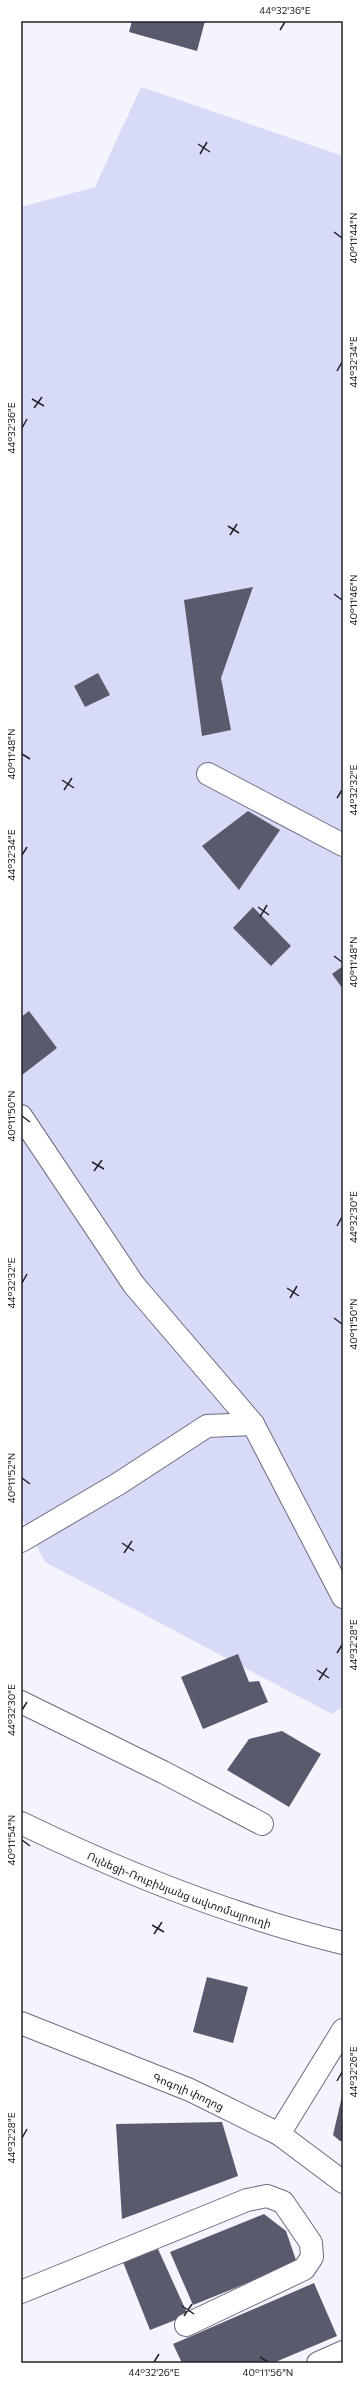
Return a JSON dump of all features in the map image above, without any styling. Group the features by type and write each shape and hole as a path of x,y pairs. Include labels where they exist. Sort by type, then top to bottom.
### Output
{"street":[{"path":"208,774 343,845"},
{"path":"21,1116 134,1285 253,1424 343,1597"},
{"path":"21,1541 118,1484 207,1426 253,1424"},
{"path":"21,1702 163,1772 262,1824"},
{"name":"Ուլնեցի-Ռուբինյանց ավտոմայրուղի","path":"21,1823 151,1881 255,1917 343,1943"},
{"name":"Գոգոլի փողոց","path":"21,2023 190,2090 279,2134 343,2182"},
{"path":"279,2134 343,2030"},
{"path":"21,2292 247,2200 267,2196 283,2202 312,2243 312,2257 304,2269 186,2325"},
{"path":"318,2363 343,2352"}],"shaded area":[{"path":"141,87 343,156 343,1706 332,1714 45,1562 21,1516 21,207 95,187"}],"building":[{"path":"132,21 205,21 197,51 129,32"},
{"path":"253,587 221,678 231,730 202,736 184,600"},
{"path":"98,673 110,695 85,707 74,686"},
{"path":"248,811 280,830 239,890 202,846"},
{"path":"253,907 291,946 271,966 233,928"},
{"path":"343,966 343,989 332,974"},
{"path":"29,1011 57,1048 22,1075 21,1017"},
{"path":"238,1654 249,1682 259,1681 268,1702 203,1729 181,1677"},
{"path":"282,1731 321,1754 289,1807 227,1770 249,1739"},
{"path":"207,1977 248,1987 233,2043 193,2032"},
{"path":"343,2092 343,2141 340,2141 333,2135"},
{"path":"222,2122 238,2176 122,2219 116,2124"},
{"path":"264,2214 286,2231 297,2263 193,2305 170,2252"},
{"path":"158,2249 188,2315 150,2330 123,2262"},
{"path":"314,2283 337,2336 273,2363 182,2363 173,2344"}]}
